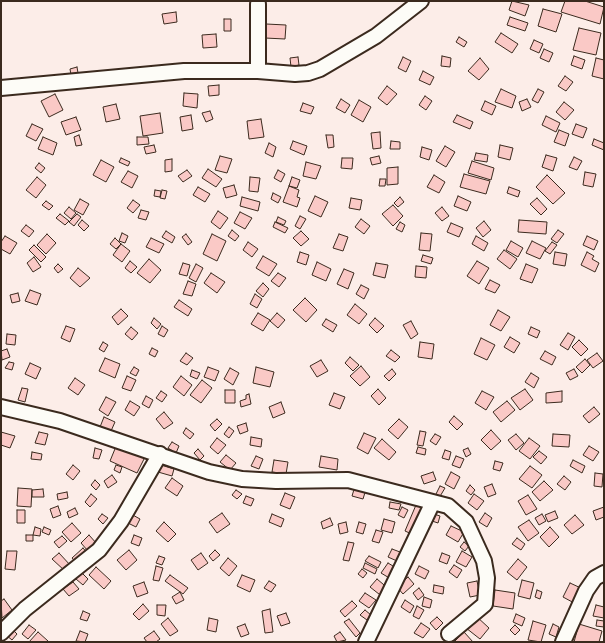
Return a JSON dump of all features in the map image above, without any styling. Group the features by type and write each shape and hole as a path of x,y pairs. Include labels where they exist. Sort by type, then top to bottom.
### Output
{"street":[{"path":"1,88 184,70 258,71 295,74 320,69 376,36 422,1"},
{"path":"258,4 258,71"},
{"path":"1,407 60,421 209,472 242,479 276,481 348,480 448,506 459,513 466,522 484,561 487,578 485,604 449,634"},
{"path":"1,633 25,609 99,550 121,521 160,454"},
{"path":"366,642 433,502"},
{"path":"562,642 590,584 594,578 604,573"}],"building":[{"path":"512,1 529,5 525,16 509,10"},
{"path":"565,1 585,1 604,7 600,24 561,12"},
{"path":"543,9 562,14 556,32 538,26"},
{"path":"176,12 177,22 164,24 162,14"},
{"path":"510,17 528,23 525,31 507,25"},
{"path":"224,19 231,19 231,31 224,31"},
{"path":"266,24 286,25 285,39 265,38"},
{"path":"579,28 601,33 596,55 573,50"},
{"path":"501,33 518,44 512,53 495,42"},
{"path":"216,34 217,47 203,48 202,35"},
{"path":"459,37 467,42 464,47 456,42"},
{"path":"534,40 543,44 539,53 530,49"},
{"path":"544,49 553,53 549,62 540,58"},
{"path":"442,56 451,58 450,67 441,66"},
{"path":"574,56 585,60 582,69 571,65"},
{"path":"298,57 299,65 291,67 290,58"},
{"path":"403,57 411,61 406,72 398,68"},
{"path":"480,58 489,69 479,80 468,71"},
{"path":"596,58 604,60 604,79 592,76"},
{"path":"77,67 78,73 71,75 70,69"},
{"path":"423,71 434,77 430,85 419,80"},
{"path":"565,76 573,82 566,91 558,86"},
{"path":"219,85 219,95 209,96 208,86"},
{"path":"387,86 397,94 387,105 378,98"},
{"path":"501,89 516,96 512,108 495,102"},
{"path":"538,89 544,92 538,103 532,100"},
{"path":"184,93 198,94 197,108 183,106"},
{"path":"55,94 63,110 49,117 41,101"},
{"path":"425,96 432,101 426,110 419,105"},
{"path":"341,99 350,105 345,113 336,108"},
{"path":"527,99 531,107 522,111 519,102"},
{"path":"359,100 371,107 363,122 351,115"},
{"path":"485,101 496,106 492,115 481,110"},
{"path":"564,102 574,110 565,120 556,112"},
{"path":"303,103 314,107 311,114 300,111"},
{"path":"116,104 120,119 106,122 103,107"},
{"path":"210,111 213,119 206,122 202,113"},
{"path":"160,113 163,133 143,136 140,116"},
{"path":"191,115 193,129 182,131 180,117"},
{"path":"457,115 473,122 470,129 453,122"},
{"path":"546,116 560,123 556,132 542,125"},
{"path":"76,117 81,130 66,135 61,122"},
{"path":"261,119 264,137 249,139 247,121"},
{"path":"32,124 43,129 36,141 26,136"},
{"path":"576,124 587,128 583,138 572,134"},
{"path":"559,130 569,134 565,146 554,142"},
{"path":"380,132 381,148 373,149 371,133"},
{"path":"79,135 82,145 76,146 74,137"},
{"path":"326,135 333,135 334,147 328,148"},
{"path":"43,137 57,143 53,155 38,149"},
{"path":"137,137 148,137 149,144 137,145"},
{"path":"594,139 604,143 604,150 592,145"},
{"path":"293,141 307,146 304,155 290,149"},
{"path":"391,141 400,142 400,149 390,149"},
{"path":"269,143 276,147 273,157 265,153"},
{"path":"154,145 156,152 146,154 144,147"},
{"path":"500,145 513,148 510,160 498,157"},
{"path":"445,146 455,152 446,167 436,161"},
{"path":"422,147 432,150 429,160 420,157"},
{"path":"476,153 488,155 487,162 474,160"},
{"path":"546,155 557,158 553,171 542,167"},
{"path":"220,156 232,159 227,173 215,170"},
{"path":"379,156 381,163 372,165 370,158"},
{"path":"574,157 582,161 577,170 569,167"},
{"path":"121,158 130,162 128,166 119,162"},
{"path":"342,158 353,158 352,169 341,168"},
{"path":"172,159 172,171 165,172 165,160"},
{"path":"101,160 114,167 106,182 93,175"},
{"path":"472,161 494,168 491,180 468,173"},
{"path":"306,162 321,166 316,179 303,176"},
{"path":"39,163 45,168 41,173 35,168"},
{"path":"398,167 398,184 387,185 387,168"},
{"path":"208,169 222,179 216,187 202,178"},
{"path":"187,170 192,176 183,182 178,176"},
{"path":"278,170 285,174 281,182 274,178"},
{"path":"128,171 138,176 132,188 121,182"},
{"path":"585,172 596,174 593,187 583,185"},
{"path":"464,174 490,181 486,194 460,187"},
{"path":"434,175 445,182 439,193 427,187"},
{"path":"547,175 565,193 553,204 536,187"},
{"path":"37,177 46,185 36,198 26,190"},
{"path":"250,177 260,178 258,192 249,191"},
{"path":"292,177 300,180 297,188 289,186"},
{"path":"380,179 386,179 385,186 379,186"},
{"path":"234,185 237,195 226,198 223,188"},
{"path":"289,186 299,190 297,197 300,198 297,207 283,202"},
{"path":"198,187 210,194 205,202 193,195"},
{"path":"509,187 520,191 518,197 507,193"},
{"path":"155,190 161,191 160,197 154,196"},
{"path":"162,190 167,191 165,199 160,198"},
{"path":"273,193 281,197 278,203 271,199"},
{"path":"315,196 328,202 321,217 308,211"},
{"path":"458,196 471,202 467,211 454,206"},
{"path":"242,197 260,202 258,211 240,206"},
{"path":"400,197 404,202 398,207 394,203"},
{"path":"351,198 362,200 360,210 349,208"},
{"path":"537,198 547,209 541,215 530,204"},
{"path":"80,199 89,204 83,215 74,210"},
{"path":"133,200 140,205 133,213 127,208"},
{"path":"46,201 53,206 49,210 42,205"},
{"path":"393,205 403,216 393,226 382,214"},
{"path":"69,207 76,213 71,219 64,213"},
{"path":"442,207 449,216 442,221 435,213"},
{"path":"141,210 149,212 146,220 138,218"},
{"path":"218,211 228,218 220,229 211,222"},
{"path":"240,212 252,218 245,229 234,223"},
{"path":"60,214 69,221 65,225 56,218"},
{"path":"77,214 81,217 74,226 69,222"},
{"path":"300,216 306,219 300,229 295,226"},
{"path":"278,217 286,221 284,225 276,222"},
{"path":"361,219 370,226 364,234 355,227"},
{"path":"82,220 89,226 84,231 78,225"},
{"path":"519,220 547,222 546,234 518,232"},
{"path":"484,221 491,230 483,237 476,228"},
{"path":"275,222 288,228 285,233 273,227"},
{"path":"400,222 405,225 402,232 396,229"},
{"path":"451,223 463,228 459,237 447,232"},
{"path":"26,225 34,231 29,237 21,231"},
{"path":"232,230 239,236 235,241 228,236"},
{"path":"558,230 564,234 557,243 551,239"},
{"path":"166,231 175,237 172,243 162,237"},
{"path":"301,231 309,239 301,246 293,238"},
{"path":"122,233 128,236 125,243 119,241"},
{"path":"421,233 432,234 430,251 419,250"},
{"path":"47,234 56,243 46,254 37,245"},
{"path":"186,234 192,242 188,245 182,237"},
{"path":"212,234 226,241 217,261 203,254"},
{"path":"339,234 348,237 343,251 333,248"},
{"path":"5,236 17,243 10,254 1,249 1,242"},
{"path":"476,236 488,243 484,251 472,244"},
{"path":"587,236 598,241 594,250 583,245"},
{"path":"115,238 121,244 116,249 110,244"},
{"path":"151,238 164,244 159,253 146,247"},
{"path":"511,241 523,248 518,257 506,250"},
{"path":"532,241 546,248 540,259 526,253"},
{"path":"248,242 258,249 252,257 243,250"},
{"path":"552,242 557,245 550,254 545,251"},
{"path":"121,244 130,251 122,262 113,255"},
{"path":"34,245 46,257 41,262 29,250"},
{"path":"504,250 517,259 510,269 497,259"},
{"path":"300,252 309,255 306,265 297,262"},
{"path":"555,252 567,254 565,266 553,264"},
{"path":"587,252 594,256 592,259 599,263 595,272 581,265"},
{"path":"423,255 433,258 431,264 421,261"},
{"path":"263,256 277,264 269,276 256,268"},
{"path":"34,257 41,267 33,272 27,263"},
{"path":"149,259 161,270 150,283 137,273"},
{"path":"130,261 137,267 131,273 125,268"},
{"path":"477,261 489,268 479,284 467,276"},
{"path":"317,262 331,269 326,281 312,275"},
{"path":"183,263 190,265 187,276 179,274"},
{"path":"376,263 388,265 385,278 373,275"},
{"path":"58,264 63,269 58,273 54,268"},
{"path":"196,264 203,268 196,282 189,278"},
{"path":"526,264 538,269 532,283 520,279"},
{"path":"416,266 427,267 426,278 415,277"},
{"path":"78,268 90,278 80,287 70,278"},
{"path":"344,269 354,273 348,289 337,284"},
{"path":"211,273 225,282 217,293 204,283"},
{"path":"278,273 286,278 279,287 271,281"},
{"path":"490,280 500,285 495,293 485,289"},
{"path":"188,281 196,284 192,296 183,294"},
{"path":"263,283 269,289 263,297 256,291"},
{"path":"361,285 369,289 364,299 356,294"},
{"path":"30,290 41,294 37,305 25,301"},
{"path":"18,293 20,301 12,303 10,295"},
{"path":"255,294 262,299 257,308 250,304"},
{"path":"305,298 317,310 306,322 293,310"},
{"path":"179,300 192,309 188,316 174,307"},
{"path":"355,304 367,314 359,324 347,315"},
{"path":"121,309 128,316 118,325 112,317"},
{"path":"498,310 510,317 501,331 490,325"},
{"path":"258,313 270,320 263,331 251,324"},
{"path":"277,313 285,320 278,328 270,321"},
{"path":"154,318 161,324 157,329 151,323"},
{"path":"375,318 384,326 377,333 369,325"},
{"path":"326,319 337,325 333,332 322,325"},
{"path":"411,321 418,334 411,339 403,325"},
{"path":"66,326 75,329 70,342 61,338"},
{"path":"162,326 168,330 164,337 158,334"},
{"path":"131,327 138,333 132,340 125,334"},
{"path":"531,327 540,331 537,338 528,334"},
{"path":"568,333 575,337 568,350 560,345"},
{"path":"7,334 16,335 15,345 6,344"},
{"path":"510,337 520,343 514,353 504,347"},
{"path":"481,338 495,345 487,360 474,354"},
{"path":"579,340 588,349 581,356 572,347"},
{"path":"103,342 108,345 104,352 99,349"},
{"path":"420,342 434,344 432,359 418,357"},
{"path":"152,348 158,351 155,357 149,354"},
{"path":"7,349 10,357 2,360 1,351"},
{"path":"391,350 400,357 395,362 386,356"},
{"path":"545,351 556,357 552,365 540,359"},
{"path":"186,353 193,358 187,365 180,361"},
{"path":"597,353 603,361 593,368 587,360"},
{"path":"350,357 359,365 353,371 345,363"},
{"path":"105,358 120,364 115,378 99,371"},
{"path":"585,359 590,365 582,373 576,367"},
{"path":"321,360 328,371 317,377 310,366"},
{"path":"9,362 14,363 12,370 5,368"},
{"path":"30,363 41,368 36,379 25,374"},
{"path":"361,366 370,377 360,386 350,376"},
{"path":"134,367 139,370 136,376 130,373"},
{"path":"208,367 219,371 215,381 204,377"},
{"path":"256,367 274,372 270,387 253,383"},
{"path":"230,368 239,373 233,385 224,379"},
{"path":"392,369 396,374 389,381 384,376"},
{"path":"574,369 578,376 570,380 566,373"},
{"path":"192,370 200,373 197,379 190,376"},
{"path":"531,373 539,378 534,388 525,382"},
{"path":"127,376 136,380 131,391 122,388"},
{"path":"181,376 192,385 184,396 173,387"},
{"path":"75,378 85,385 78,395 68,388"},
{"path":"202,380 212,388 201,403 190,395"},
{"path":"22,388 28,389 25,402 18,400"},
{"path":"378,389 386,398 379,405 371,396"},
{"path":"525,389 533,400 520,410 511,398"},
{"path":"225,390 235,390 235,403 225,403"},
{"path":"161,391 167,395 162,402 156,398"},
{"path":"482,391 494,397 486,410 475,403"},
{"path":"562,391 562,402 546,403 546,393"},
{"path":"334,393 345,397 340,409 329,405"},
{"path":"249,394 251,404 241,407 240,401 246,399 246,395"},
{"path":"146,396 153,400 149,408 142,404"},
{"path":"106,397 116,402 108,416 99,410"},
{"path":"130,401 140,407 134,416 125,410"},
{"path":"507,401 515,410 501,422 493,412"},
{"path":"281,402 285,413 273,418 269,407"},
{"path":"594,407 600,414 589,423 583,416"},
{"path":"164,412 173,423 164,429 156,419"},
{"path":"454,416 463,424 457,430 449,422"},
{"path":"104,417 115,422 111,431 100,427"},
{"path":"217,419 222,424 215,431 210,425"},
{"path":"399,419 408,427 398,439 388,430"},
{"path":"246,423 248,431 240,434 237,426"},
{"path":"229,427 234,431 229,438 224,434"},
{"path":"186,428 194,434 190,439 183,433"},
{"path":"491,430 501,441 491,450 481,440"},
{"path":"420,431 426,432 423,446 417,445"},
{"path":"1,432 15,436 10,448 1,445"},
{"path":"39,432 48,434 45,445 35,443"},
{"path":"364,433 376,438 368,454 357,448"},
{"path":"435,434 441,437 436,445 430,441"},
{"path":"516,434 524,443 516,450 508,440"},
{"path":"553,434 570,435 569,447 552,446"},
{"path":"251,437 262,439 261,447 250,445"},
{"path":"217,438 226,445 218,454 210,447"},
{"path":"529,438 540,446 530,459 519,451"},
{"path":"382,439 396,452 389,460 374,448"},
{"path":"172,442 179,446 176,453 168,448"},
{"path":"117,444 145,457 137,473 110,461"},
{"path":"589,446 599,452 593,461 583,455"},
{"path":"418,447 426,449 425,455 416,453"},
{"path":"95,448 102,450 99,459 93,458"},
{"path":"468,448 471,454 466,457 463,450"},
{"path":"198,449 204,456 200,460 194,453"},
{"path":"445,450 451,452 449,460 442,458"},
{"path":"539,451 547,457 541,464 533,457"},
{"path":"32,452 42,454 41,460 31,459"},
{"path":"226,455 236,463 230,470 220,462"},
{"path":"256,456 263,459 259,469 251,466"},
{"path":"321,456 338,459 337,470 319,467"},
{"path":"456,456 464,459 460,468 452,465"},
{"path":"274,460 288,462 286,474 272,472"},
{"path":"573,460 585,466 582,473 570,466"},
{"path":"495,461 503,463 500,471 493,469"},
{"path":"73,465 80,471 73,480 66,474"},
{"path":"116,465 122,467 120,473 114,470"},
{"path":"161,465 174,469 172,476 158,472"},
{"path":"530,466 542,475 532,488 519,479"},
{"path":"433,472 436,480 424,484 421,476"},
{"path":"451,472 460,477 454,489 445,484"},
{"path":"595,473 603,474 602,487 594,486"},
{"path":"112,475 117,482 108,488 104,481"},
{"path":"564,476 571,482 565,490 557,484"},
{"path":"172,478 183,486 177,496 165,488"},
{"path":"95,480 100,485 96,490 91,485"},
{"path":"544,481 553,490 540,501 532,492"},
{"path":"356,483 367,486 363,499 352,496"},
{"path":"492,484 496,494 488,497 484,487"},
{"path":"470,485 475,490 471,495 466,491"},
{"path":"440,486 445,488 439,498 435,496"},
{"path":"18,488 32,489 31,507 17,506"},
{"path":"43,489 44,497 32,497 32,490"},
{"path":"236,490 242,494 237,499 232,495"},
{"path":"67,492 68,498 58,500 57,494"},
{"path":"285,493 295,497 290,509 280,505"},
{"path":"91,494 97,499 90,507 85,502"},
{"path":"474,494 484,501 477,510 468,503"},
{"path":"528,495 537,509 526,515 518,501"},
{"path":"246,496 254,499 251,506 243,503"},
{"path":"390,502 401,504 399,510 389,508"},
{"path":"416,505 426,509 414,535 405,531"},
{"path":"58,506 61,515 53,518 50,509"},
{"path":"402,507 408,510 404,518 398,515"},
{"path":"604,507 604,517 596,520 593,511"},
{"path":"75,508 78,514 69,518 67,512"},
{"path":"17,510 25,510 25,523 17,523"},
{"path":"555,511 558,518 548,522 545,515"},
{"path":"222,513 230,524 217,533 209,522"},
{"path":"485,513 492,518 487,527 479,522"},
{"path":"102,514 108,518 103,524 98,519"},
{"path":"131,514 140,519 136,527 126,522"},
{"path":"272,514 284,519 281,527 269,522"},
{"path":"434,514 440,516 438,523 432,521"},
{"path":"542,514 546,521 539,525 535,518"},
{"path":"575,515 584,525 572,534 564,525"},
{"path":"330,518 333,525 323,529 321,522"},
{"path":"384,519 395,522 392,533 381,530"},
{"path":"529,520 539,533 528,541 518,527"},
{"path":"164,522 176,534 168,542 156,531"},
{"path":"346,522 348,532 340,534 338,524"},
{"path":"359,522 366,524 363,534 356,532"},
{"path":"72,523 81,533 71,542 62,532"},
{"path":"451,526 464,532 458,542 446,535"},
{"path":"35,527 41,529 40,536 33,535"},
{"path":"44,527 51,530 49,535 42,532"},
{"path":"550,527 559,537 549,547 540,537"},
{"path":"376,530 383,532 379,543 372,541"},
{"path":"26,535 33,535 33,541 26,541"},
{"path":"89,535 97,544 88,551 81,543"},
{"path":"134,535 142,538 139,546 131,543"},
{"path":"62,536 67,541 59,548 54,542"},
{"path":"517,538 525,544 521,550 512,544"},
{"path":"348,542 354,543 349,561 343,560"},
{"path":"464,542 469,546 465,551 460,547"},
{"path":"83,548 89,555 78,565 72,558"},
{"path":"392,549 400,552 397,561 388,557"},
{"path":"129,550 137,560 126,570 117,560"},
{"path":"215,550 220,555 213,561 209,556"},
{"path":"7,551 17,551 15,570 5,569"},
{"path":"462,551 472,557 466,567 456,562"},
{"path":"59,553 71,566 65,571 52,559"},
{"path":"201,553 208,563 198,570 191,560"},
{"path":"442,553 450,556 447,564 439,561"},
{"path":"159,556 165,558 162,565 156,563"},
{"path":"369,556 381,562 378,568 365,561"},
{"path":"228,558 237,566 229,576 220,568"},
{"path":"518,559 527,567 517,580 507,572"},
{"path":"365,563 377,569 375,574 363,568"},
{"path":"388,563 398,569 391,579 381,573"},
{"path":"454,565 462,570 457,578 449,572"},
{"path":"156,566 163,568 159,581 153,580"},
{"path":"419,566 429,571 425,579 415,574"},
{"path":"96,567 111,581 104,589 89,575"},
{"path":"362,569 367,573 363,578 358,574"},
{"path":"82,573 88,579 83,585 76,579"},
{"path":"170,575 188,588 183,594 165,581"},
{"path":"242,575 255,580 250,592 237,586"},
{"path":"408,577 414,584 403,594 397,587"},
{"path":"377,579 390,590 384,598 370,587"},
{"path":"522,580 534,583 530,599 518,596"},
{"path":"269,581 276,585 271,592 264,588"},
{"path":"477,581 480,595 470,597 467,583"},
{"path":"73,582 79,589 69,596 63,589"},
{"path":"144,582 148,593 137,597 133,586"},
{"path":"570,583 583,589 576,604 563,597"},
{"path":"434,585 444,587 443,594 433,592"},
{"path":"419,588 424,595 418,600 413,593"},
{"path":"495,590 515,593 513,609 493,606"},
{"path":"537,590 542,592 540,599 535,597"},
{"path":"180,592 184,600 176,604 172,597"},
{"path":"365,593 376,600 369,608 359,601"},
{"path":"424,597 432,600 430,608 422,606"},
{"path":"4,599 12,610 2,618 1,601"},
{"path":"405,600 414,606 410,613 401,607"},
{"path":"352,601 357,606 345,617 340,611"},
{"path":"143,604 149,611 139,620 133,614"},
{"path":"157,605 166,605 165,616 157,615"},
{"path":"596,605 604,607 604,618 593,616"},
{"path":"417,606 424,610 419,619 413,616"},
{"path":"270,609 273,632 265,633 262,611"},
{"path":"365,610 371,615 367,620 360,615"},
{"path":"83,611 90,614 87,621 80,619"},
{"path":"286,613 290,623 281,626 277,616"},
{"path":"516,614 525,618 522,626 513,622"},
{"path":"476,616 489,628 480,639 466,628"},
{"path":"437,617 443,623 436,630 430,623"},
{"path":"168,618 178,631 170,636 161,624"},
{"path":"209,618 218,620 216,632 207,630"},
{"path":"349,619 360,633 356,637 344,622"},
{"path":"597,620 604,621 604,627 596,626"},
{"path":"533,621 546,625 541,642 528,640"},
{"path":"421,623 430,629 423,638 414,633"},
{"path":"245,624 249,634 241,637 237,627"},
{"path":"553,624 559,627 556,637 549,634"},
{"path":"579,624 602,631 599,642 574,642"},
{"path":"29,625 36,630 28,639 22,634"},
{"path":"515,625 520,630 515,635 510,630"},
{"path":"12,629 17,634 12,640 6,635"},
{"path":"80,631 88,634 85,642 76,641"},
{"path":"154,631 160,639 156,642 147,642 144,638"},
{"path":"38,632 48,641 29,642"},
{"path":"340,632 346,640 337,642 334,636"},
{"path":"464,632 473,642 454,642"}]}
